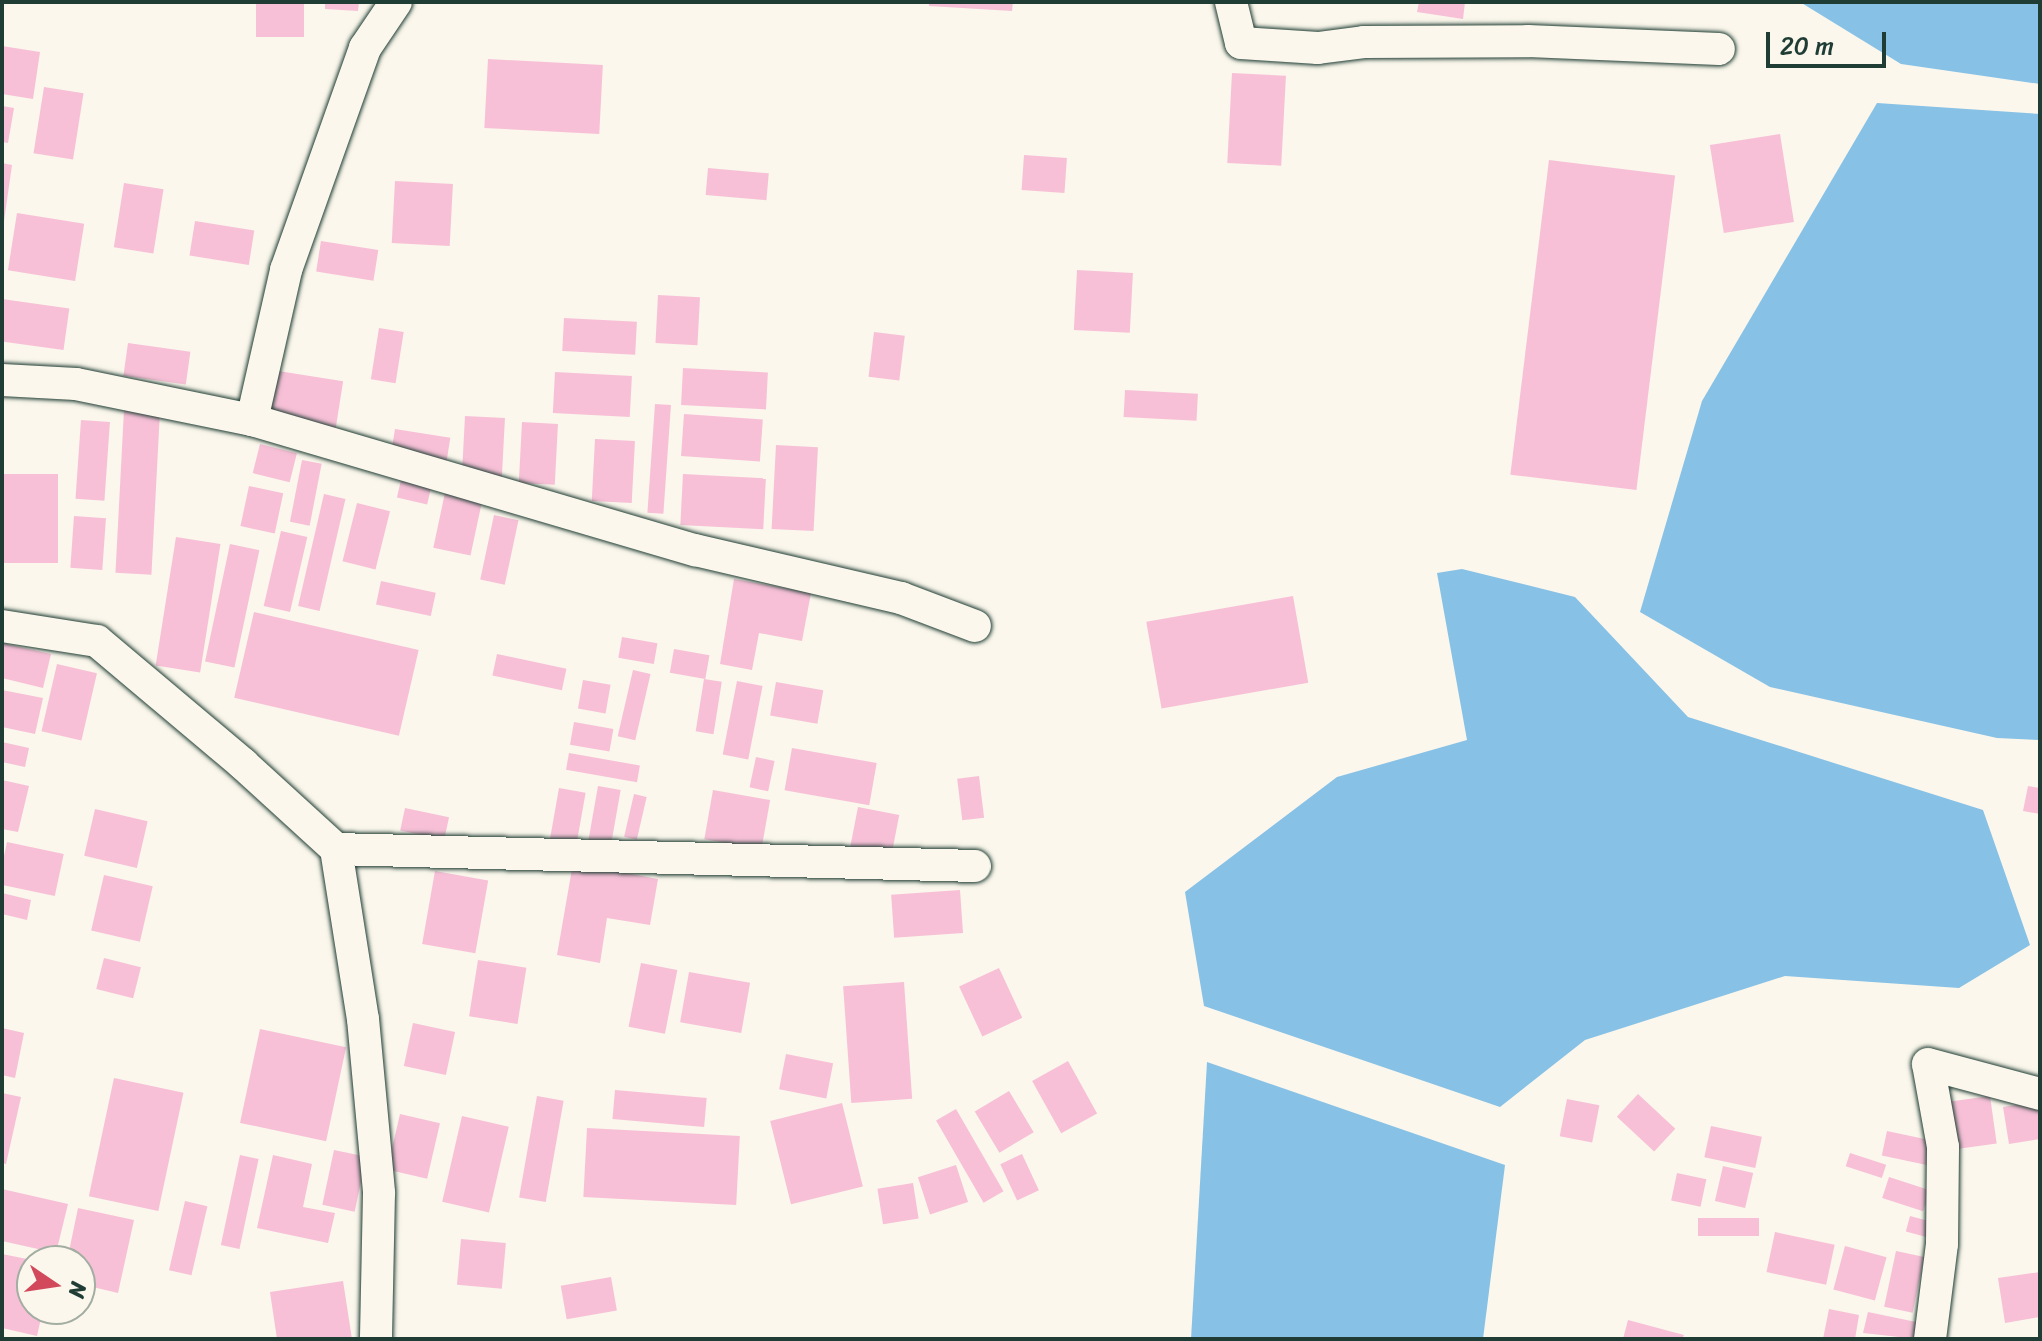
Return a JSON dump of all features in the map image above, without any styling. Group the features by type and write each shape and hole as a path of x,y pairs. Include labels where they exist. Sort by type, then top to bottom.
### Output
{"street":[{"path":"252,420 286,270 365,48 396,2"},
{"path":"1231,2 1241,43 1318,48 1364,42 1528,41 1719,49"},
{"path":"2,380 76,384 252,420 695,550 901,598 975,626"},
{"path":"2,626 97,641 243,764 336,849 363,1019 379,1193 376,1339"},
{"path":"336,849 975,866"},
{"path":"1930,1339 1942,1244 1943,1147 1928,1064 2040,1094"}],"water":[{"path":"1800,2 2040,2 2040,84 1901,64"},
{"path":"1877,103 2040,114 2040,740 1997,738 1770,687 1640,612 1702,401"},
{"path":"1462,569 1575,597 1688,717 1983,810 2030,945 1959,988 1785,976 1585,1040 1500,1107 1204,1006 1185,892 1337,777 1467,740 1437,573"},
{"path":"1207,1062 1505,1165 1483,1339 1191,1339"}],"building":[{"path":"256,2 304,2 304,37 256,37"},
{"path":"325,2 359,2 358,11 325,9"},
{"path":"929,2 1013,2 1012,11 929,6"},
{"path":"1419,2 1465,2 1463,19 1417,12"},
{"path":"2,46 40,52 33,99 2,94"},
{"path":"488,59 603,65 599,134 484,128"},
{"path":"1232,73 1286,76 1281,166 1227,163"},
{"path":"44,87 84,93 73,159 34,153"},
{"path":"2,106 14,108 8,143 2,142"},
{"path":"1780,134 1794,222 1724,233 1710,145"},
{"path":"1024,155 1067,158 1064,193 1022,190"},
{"path":"1549,160 1675,175 1636,490 1510,475"},
{"path":"2,163 12,165 4,221 2,221"},
{"path":"708,168 769,173 766,200 706,195"},
{"path":"395,181 453,184 450,246 392,243"},
{"path":"124,183 164,189 153,253 114,247"},
{"path":"17,213 84,224 75,281 8,270"},
{"path":"195,221 254,230 249,265 190,256"},
{"path":"321,241 378,250 373,281 316,272"},
{"path":"1077,270 1133,273 1130,333 1074,330"},
{"path":"658,295 700,297 697,345 655,343"},
{"path":"2,299 69,308 63,350 2,341"},
{"path":"564,318 637,322 635,355 562,351"},
{"path":"379,328 404,332 396,383 371,379"},
{"path":"874,332 905,336 899,380 869,377"},
{"path":"128,343 190,352 186,384 123,376"},
{"path":"683,368 768,372 766,409 681,405"},
{"path":"272,370 343,381 336,428 265,416"},
{"path":"555,372 632,376 630,417 553,413"},
{"path":"1125,390 1198,394 1196,421 1124,417"},
{"path":"655,404 671,405 663,514 647,513"},
{"path":"124,410 160,412 151,575 115,573"},
{"path":"684,414 763,420 760,461 681,456"},
{"path":"465,416 505,418 502,480 462,478"},
{"path":"81,420 110,422 104,501 75,499"},
{"path":"522,422 558,424 555,485 519,483"},
{"path":"395,429 450,438 446,465 391,457"},
{"path":"595,439 635,441 632,503 592,501"},
{"path":"260,444 297,453 290,482 253,473"},
{"path":"776,445 818,447 814,531 772,529"},
{"path":"302,460 322,464 310,526 290,522"},
{"path":"2,474 58,474 58,563 2,563"},
{"path":"683,474 766,478 763,529 680,525"},
{"path":"401,480 431,487 427,505 397,498"},
{"path":"249,486 283,493 275,533 240,526"},
{"path":"446,488 483,496 470,556 433,548"},
{"path":"324,494 345,499 320,611 298,606"},
{"path":"357,503 390,511 375,569 342,561"},
{"path":"494,515 518,520 505,585 480,580"},
{"path":"74,516 106,518 102,570 70,568"},
{"path":"281,531 307,537 290,612 264,606"},
{"path":"176,537 220,544 200,672 156,665"},
{"path":"230,544 259,550 234,668 205,661"},
{"path":"734,579 811,593 802,641 759,633 752,670 720,664"},
{"path":"381,581 436,593 431,616 376,604"},
{"path":"1293,596 1308,683 1162,709 1146,622"},
{"path":"254,612 419,650 399,736 234,698"},
{"path":"622,637 657,643 654,664 618,658"},
{"path":"2,643 51,654 43,688 2,678"},
{"path":"674,649 709,655 705,679 670,673"},
{"path":"497,654 566,669 562,690 492,676"},
{"path":"57,664 97,673 81,740 41,731"},
{"path":"633,670 651,674 635,740 618,736"},
{"path":"704,679 722,682 713,734 696,731"},
{"path":"583,680 611,685 606,713 578,709"},
{"path":"737,681 763,686 748,760 723,755"},
{"path":"776,682 823,690 817,724 770,715"},
{"path":"2,690 43,698 35,734 2,727"},
{"path":"574,722 613,729 609,752 570,745"},
{"path":"2,742 29,748 25,767 2,762"},
{"path":"792,748 877,763 869,805 785,790"},
{"path":"569,753 640,766 637,782 566,770"},
{"path":"756,757 775,761 768,791 750,787"},
{"path":"979,776 984,818 962,820 957,779"},
{"path":"2,780 29,786 18,832 2,829"},
{"path":"598,786 621,790 611,846 588,842"},
{"path":"2028,786 2040,788 2040,814 2023,811"},
{"path":"559,788 586,793 576,846 550,841"},
{"path":"713,790 770,800 761,849 704,839"},
{"path":"634,794 647,797 637,840 624,837"},
{"path":"858,807 899,815 891,859 849,851"},
{"path":"405,808 449,817 444,840 400,830"},
{"path":"95,809 148,821 137,868 84,856"},
{"path":"7,842 64,854 55,896 2,885"},
{"path":"573,863 658,879 650,925 607,918 600,963 557,955"},
{"path":"435,871 488,880 475,953 422,944"},
{"path":"104,875 153,886 140,942 91,931"},
{"path":"960,890 963,933 894,938 891,895"},
{"path":"2,893 31,900 27,920 2,914"},
{"path":"104,958 141,967 133,998 96,989"},
{"path":"478,960 526,968 517,1024 469,1016"},
{"path":"641,963 677,970 665,1034 629,1027"},
{"path":"999,968 1022,1018 982,1036 959,987"},
{"path":"689,972 750,983 741,1033 680,1022"},
{"path":"904,982 912,1099 851,1103 843,986"},
{"path":"413,1023 455,1032 446,1075 404,1066"},
{"path":"2,1028 24,1033 15,1078 2,1075"},
{"path":"260,1029 346,1047 326,1141 240,1123"},
{"path":"786,1054 833,1063 826,1098 779,1089"},
{"path":"1068,1061 1097,1113 1061,1133 1032,1081"},
{"path":"114,1078 183,1093 158,1211 89,1196"},
{"path":"615,1090 707,1098 704,1127 612,1119"},
{"path":"1009,1091 1034,1132 999,1153 975,1112"},
{"path":"2,1093 21,1097 6,1164 2,1163"},
{"path":"1638,1094 1675,1129 1654,1151 1617,1117"},
{"path":"537,1096 564,1101 546,1202 519,1197"},
{"path":"1990,1096 1997,1144 1957,1149 1950,1102"},
{"path":"1567,1099 1599,1105 1592,1143 1560,1136"},
{"path":"2040,1101 2040,1139 2009,1144 2003,1107"},
{"path":"842,1103 863,1186 791,1204 770,1121"},
{"path":"956,1109 1004,1191 984,1203 936,1120"},
{"path":"400,1114 440,1123 427,1179 387,1170"},
{"path":"462,1116 509,1127 489,1213 442,1202"},
{"path":"1711,1126 1762,1137 1755,1168 1704,1157"},
{"path":"587,1128 740,1136 736,1205 583,1197"},
{"path":"1887,1131 1933,1141 1928,1165 1882,1155"},
{"path":"334,1150 366,1157 355,1212 322,1205"},
{"path":"1850,1153 1886,1165 1882,1178 1846,1166"},
{"path":"1022,1154 1039,1190 1017,1200 1000,1164"},
{"path":"240,1155 259,1159 239,1249 221,1245"},
{"path":"273,1155 312,1164 303,1207 335,1213 328,1243 257,1228"},
{"path":"956,1165 968,1202 930,1214 918,1177"},
{"path":"1723,1166 1753,1173 1745,1208 1715,1201"},
{"path":"1677,1173 1706,1179 1701,1207 1671,1200"},
{"path":"1889,1177 1930,1190 1923,1211 1882,1198"},
{"path":"913,1183 919,1219 883,1224 877,1189"},
{"path":"2,1189 68,1204 58,1245 20,1245 2,1241"},
{"path":"185,1201 207,1206 191,1275 169,1270"},
{"path":"78,1208 134,1220 118,1293 96,1288 96,1245 70,1245"},
{"path":"1910,1216 1933,1222 1929,1238 1906,1231"},
{"path":"1698,1218 1759,1218 1759,1236 1698,1236"},
{"path":"1775,1232 1835,1245 1826,1285 1766,1272"},
{"path":"461,1239 506,1243 502,1289 457,1285"},
{"path":"1845,1246 1887,1257 1875,1301 1833,1289"},
{"path":"1896,1251 1924,1257 1913,1313 1884,1307"},
{"path":"2,1254 16,1257 16,1325 39,1325 37,1336 2,1328"},
{"path":"2040,1272 2040,1317 2005,1323 1998,1278"},
{"path":"611,1277 617,1310 567,1319 561,1286"},
{"path":"343,1281 352,1339 277,1339 270,1292"},
{"path":"1829,1309 1859,1315 1855,1339 1823,1339"},
{"path":"1868,1312 1921,1323 1917,1339 1863,1333"},
{"path":"1628,1320 1684,1335 1682,1339 1623,1339"}]}
